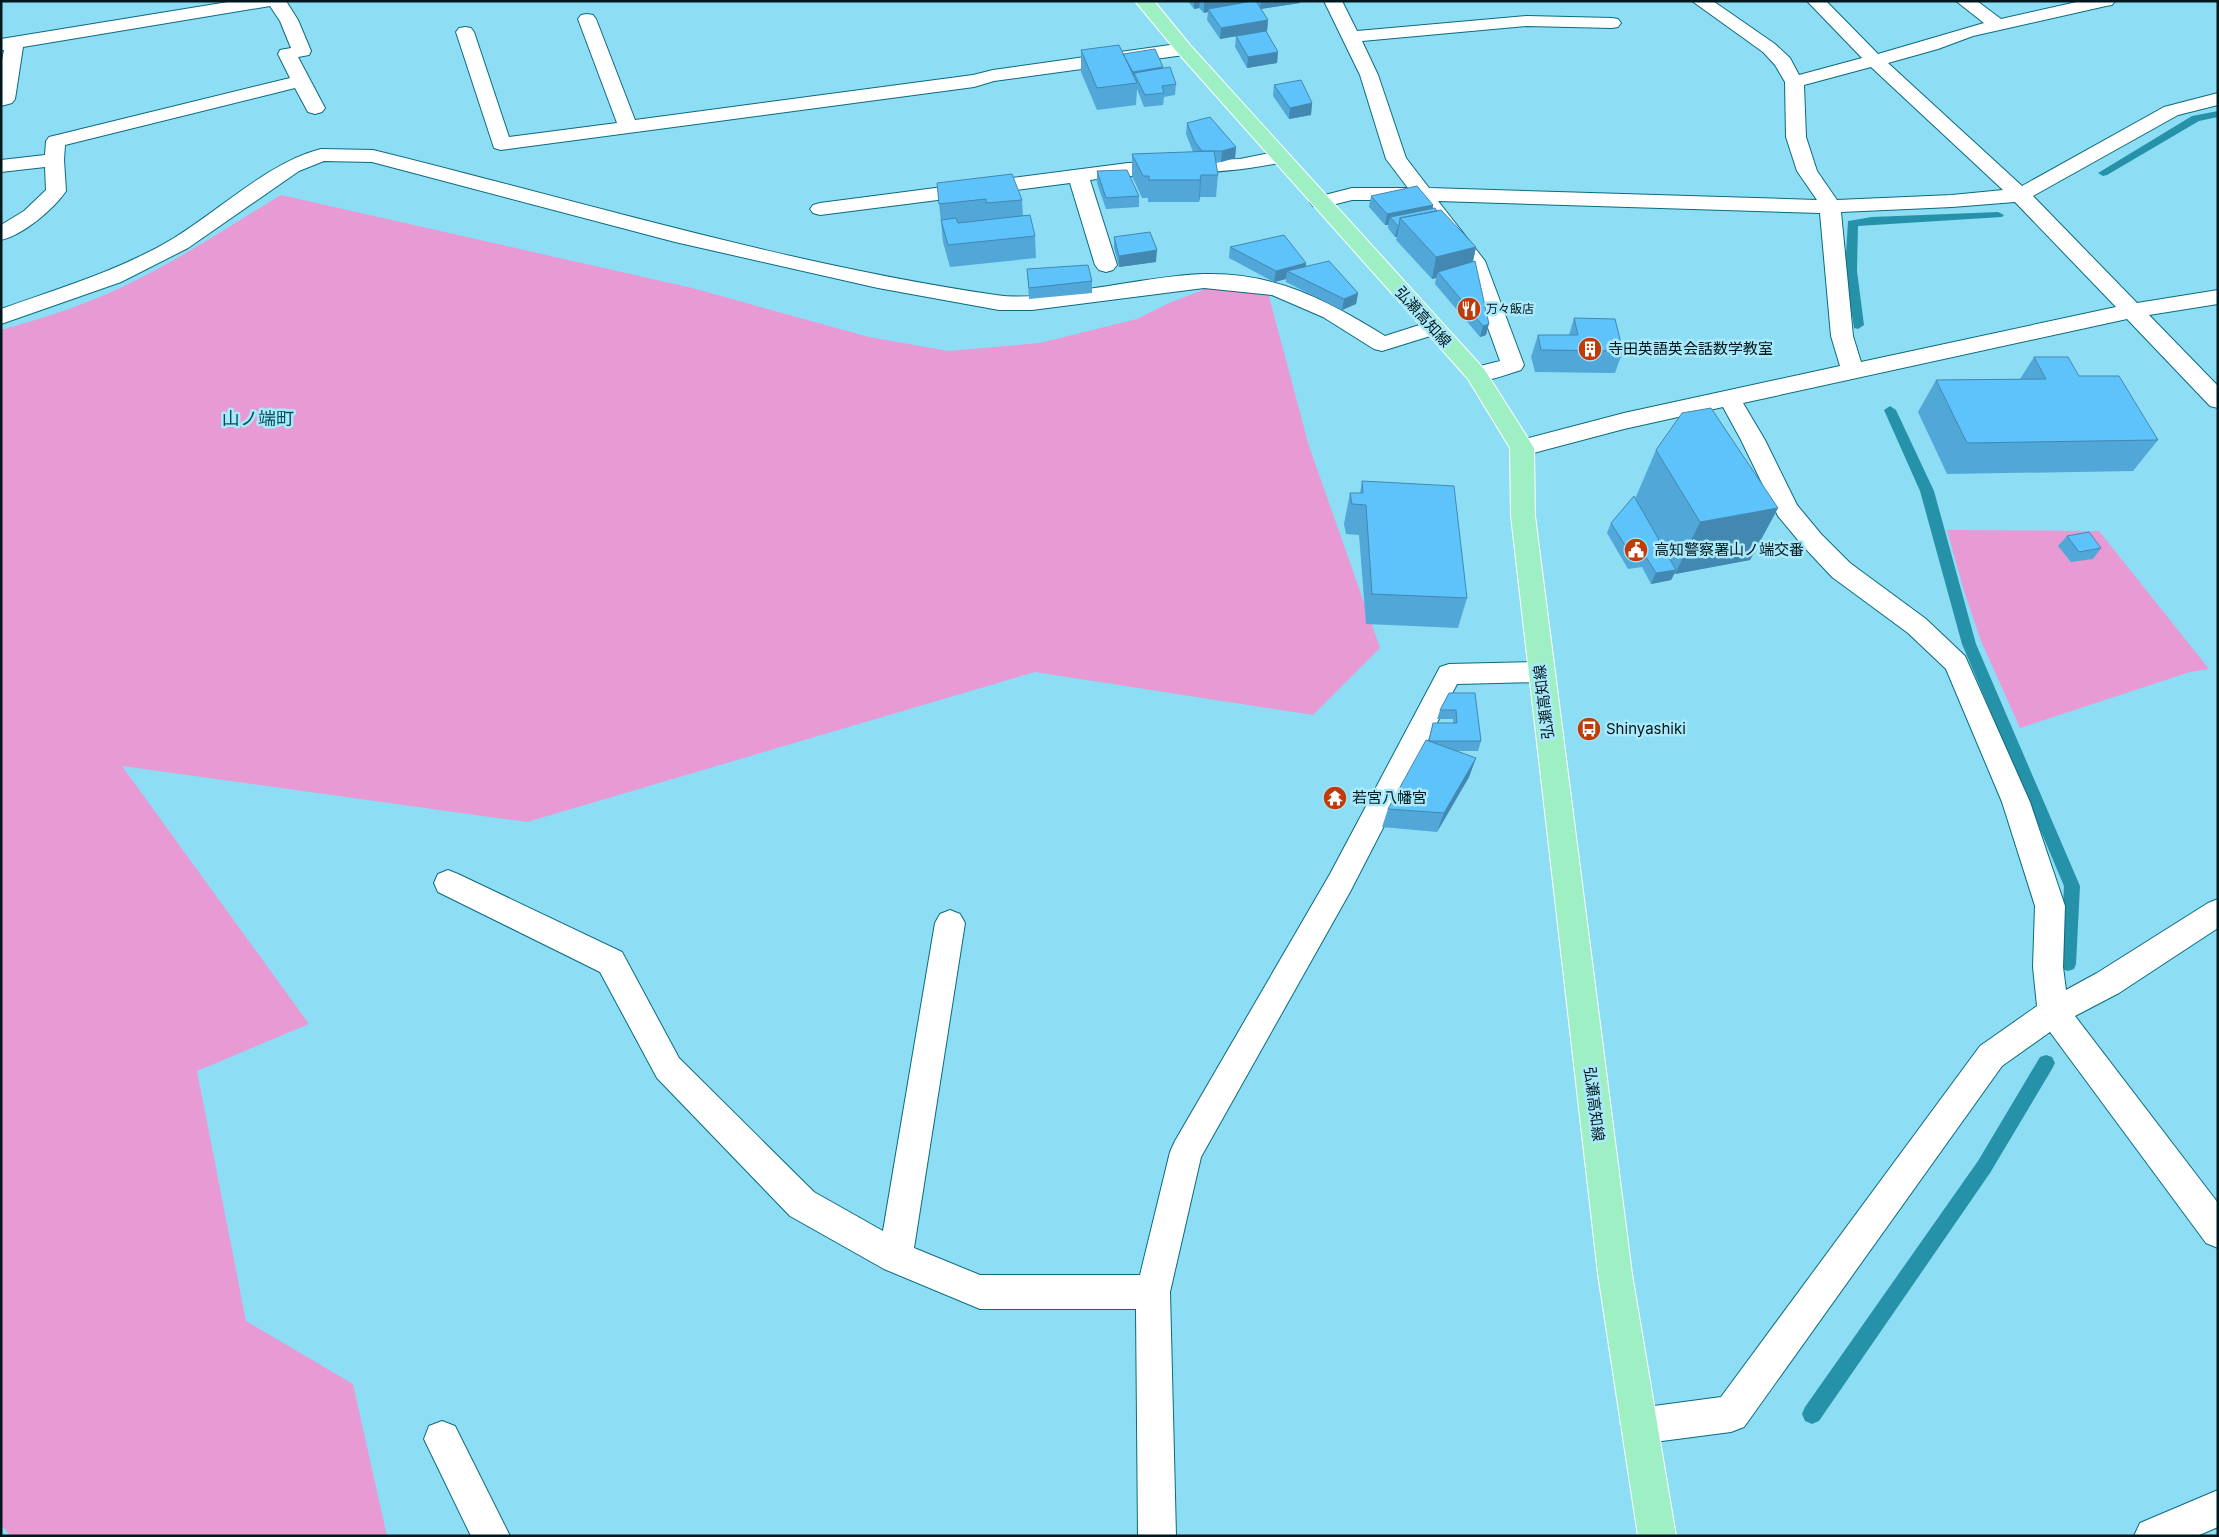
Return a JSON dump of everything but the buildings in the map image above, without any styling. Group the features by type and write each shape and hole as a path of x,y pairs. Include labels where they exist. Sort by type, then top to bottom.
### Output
{"main road":[{"name":"弘瀬高知線","path":"1144,1 1184,49 1432,328 1476,374 1522,448 1523,516 1540,672 1615,1274 1657,1536"}],"street":[{"path":"1,100 5,99 7,44 268,1"},
{"path":"277,1 280,9 289,20 302,51 287,54 299,81 315,108"},
{"path":"1333,1 1369,75 1396,159 1474,261 1514,365 1476,374"},
{"path":"1701,1 1769,48 1783,62 1794,82 1796,137 1807,171 1830,205 1842,336 1853,371"},
{"path":"1816,1 1875,61 2020,195 2218,400"},
{"path":"1965,1 1998,25"},
{"path":"1794,82 1932,46 1968,32 2106,1"},
{"path":"587,19 628,127"},
{"path":"1350,37 1527,21 1612,24"},
{"path":"465,32 501,144 974,81 994,76 1184,49"},
{"path":"1,234 31,215 56,191 54,160 56,141 299,81"},
{"path":"1320,202 1352,194 1423,194 1801,207 1952,201 2020,195 2172,111 2218,99"},
{"path":"1,318 113,277 181,243 292,167 321,155 373,156 675,236 878,281 999,304 1032,304 1204,282 1234,283 1276,289 1309,302 1332,312 1382,344 1432,328"},
{"path":"820,209 907,199 1128,168 1240,165 1280,157"},
{"path":"1,166 54,160"},
{"path":"1078,175 1106,265"},
{"path":"1522,448 1624,421 1853,371 2130,311 2218,297"},
{"path":"1729,398 1753,440 1787,510 1812,540 1841,570 1917,626 1956,662 2016,802 2050,906 2048,967 2053,1012 2218,1231"},
{"path":"1157,1536 1153,1292 1186,1152 1340,883 1449,674 1540,672"},
{"path":"448,883 611,962 668,1068 802,1204 896,1257 980,1292 1153,1292"},
{"path":"1639,1426 1731,1414 1991,1056 2053,1012 2108,983 2218,912"},
{"path":"896,1257 950,923"},
{"path":"442,1439 491,1536"},
{"path":"2154,1536 2218,1508"}],"shaded area":[{"path":"281,195 692,288 869,337 948,351 1040,343 1137,319 1169,303 1211,287 1268,293 1309,446 1380,648 1313,715 1035,672 527,822 122,766 309,1024 197,1071 246,1321 353,1384 387,1536 11,1536 1,1525 1,330 91,301 141,278 182,256"},
{"path":"1947,530 2099,531 2209,669 2190,672 2020,728 1981,641 1964,591"}],"waterway":[{"path":"2103,173 2196,118 2218,114"},
{"path":"1858,325 1851,271 1852,223 1872,220 1998,215"},
{"path":"1890,410 1927,491 1969,644 2072,886 2068,964"},
{"path":"1812,1414 1984,1167 2046,1063"}],"place":[{"name":"万々飯店","path":"1469,309"},
{"name":"寺田英語英会話数学教室","path":"1590,349"},
{"name":"高知警察署山ノ端交番","path":"1636,550"},
{"name":"Shinyashiki","path":"1589,729"},
{"name":"若宮八幡宮","path":"1335,798"}],"district":[{"name":"山ノ端町","path":"258,419"}]}
